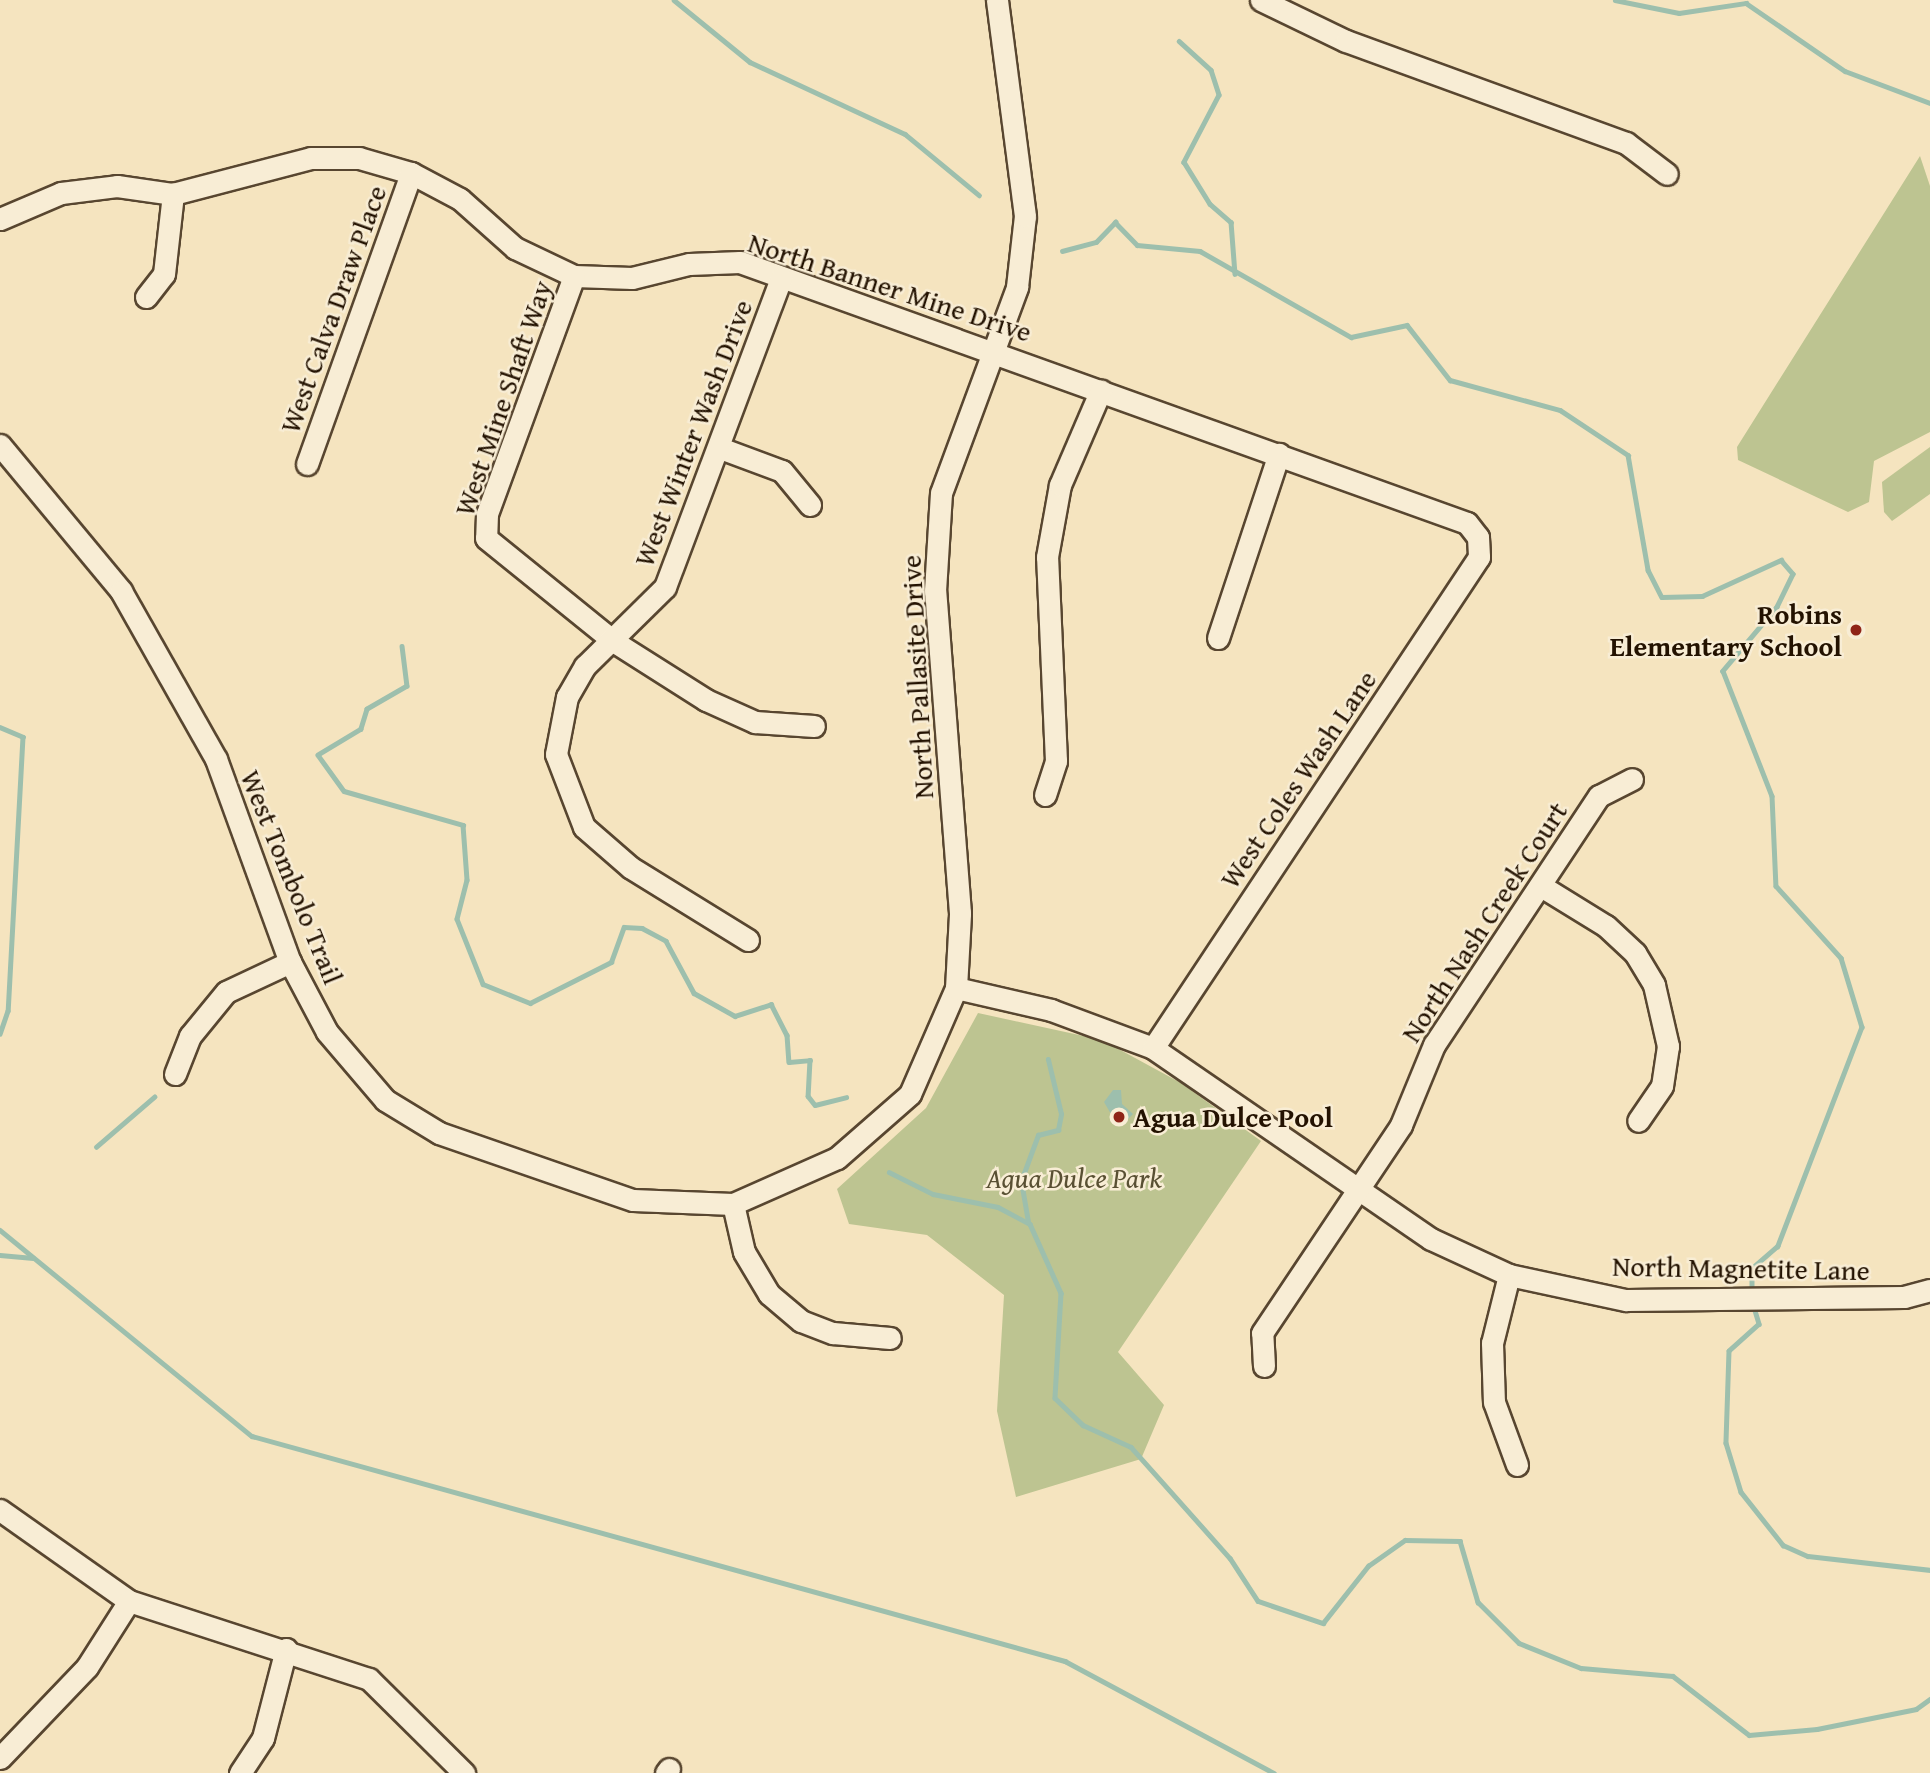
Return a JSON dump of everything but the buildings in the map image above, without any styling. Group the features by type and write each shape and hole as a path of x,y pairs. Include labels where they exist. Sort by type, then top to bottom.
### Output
{"street":[{"name":"North Pallasite Drive","path":"957,988 960,914 936,579 941,493 1017,287 1024,216 997,0"},
{"path":"1261,0 1346,41 1626,143 1667,174"},
{"name":"North Banner Mine Drive","path":"0,219 61,193 117,186 173,194 311,158 359,158 411,173 460,199 515,247 574,276 632,278 688,264 740,262 1454,514 1484,535"},
{"name":"West Calva Draw Place","path":"307,464 411,173"},
{"path":"146,297 164,274 173,194"},
{"name":"West Mine Shaft Way","path":"574,276 487,514 486,538 613,641"},
{"name":"West Winter Wash Drive","path":"748,940 630,867 584,827 566,793 556,754 566,697 585,666 665,587 720,448 781,278"},
{"path":"1045,795 1056,761 1047,557 1060,485 1101,390"},
{"name":"West Tombolo Trail","path":"0,445 121,591 216,759 290,961 327,1032 377,1091 439,1133 633,1200 733,1204 837,1158 909,1094 957,988"},
{"path":"720,448 782,471 810,505"},
{"path":"1218,638 1279,454"},
{"name":"West Coles Wash Lane","path":"1153,1048 1471,569 1484,535"},
{"path":"613,641 706,700 755,722 814,726"},
{"name":"North Nash Creek Court","path":"1264,1366 1262,1333 1401,1125 1434,1045 1599,796 1632,779"},
{"path":"1541,886 1606,926 1635,953 1654,985 1668,1046 1662,1086 1638,1121"},
{"path":"175,1074 190,1036 226,992 290,961"},
{"name":"North Magnetite Lane","path":"957,988 1051,1010 1153,1048 1431,1239 1509,1275 1626,1300 1904,1297 1930,1290"},
{"path":"733,1204 744,1252 769,1294 801,1321 833,1333 890,1338"},
{"path":"1509,1275 1492,1343 1494,1402 1517,1465"},
{"path":"0,1510 130,1601 286,1649 369,1679 464,1773"},
{"path":"0,1758 71,1686 130,1601"},
{"path":"240,1773 263,1738 286,1649"}],"green space":[{"path":"1920,156 1930,186 1930,432 1874,461 1869,502 1848,512 1738,460 1737,447"},
{"path":"1930,447 1930,494 1892,521 1884,512 1882,482"},
{"name":"Agua Dulce Park","path":"978,1013 1102,1040 1181,1083 1261,1141 1118,1352 1164,1405 1141,1459 1016,1497 997,1411 1004,1295 927,1235 849,1224 837,1189 926,1108"}],"shaded area":[{"name":"Agua Dulce Pool","path":"1113,1090 1121,1090 1122,1104 1133,1114 1127,1120 1115,1121 1104,1102"}],"waterway":[{"path":"674,0 750,62 905,134 979,195"},
{"path":"1615,0 1679,13 1746,3 1845,71 1930,103"},
{"path":"1179,41 1211,70 1219,95 1184,162 1210,204 1231,222 1235,274"},
{"path":"1062,251 1096,242 1115,222 1137,245 1200,251 1351,337 1407,325 1450,380 1560,410 1628,455 1648,570 1662,597 1702,596 1781,560 1793,574 1777,607 1723,671 1772,796 1776,886 1841,958 1862,1027 1778,1246 1752,1269 1752,1292"},
{"path":"402,646 407,686 367,709 361,729 318,755 344,791 463,825 467,880 457,919 483,984 530,1003 611,962 624,927 642,928 666,941 694,993 735,1016 771,1004 787,1035 789,1062 810,1060 808,1096 815,1105 846,1097"},
{"path":"0,727 23,737 8,1011 0,1034"},
{"path":"1028,1222 1021,1181 1038,1135 1058,1130 1061,1114 1048,1060"},
{"path":"96,1147 154,1097"},
{"path":"889,1172 933,1194 998,1207 1030,1224 1061,1293 1055,1398 1083,1425 1131,1447 1230,1558 1258,1601 1323,1623 1368,1566 1405,1540 1460,1541 1478,1602 1519,1643 1581,1668 1673,1676 1749,1735 1817,1729 1916,1709 1930,1699"},
{"path":"0,1230 252,1436 1065,1661 1274,1773"},
{"path":"0,1255 33,1258"},
{"path":"1753,1304 1759,1324 1729,1351 1726,1443 1741,1492 1783,1545 1808,1556 1930,1570"}],"place":[{"name":"Robins Elementary School","path":"1856,630"},
{"name":"Agua Dulce Pool","path":"1119,1117"}]}
